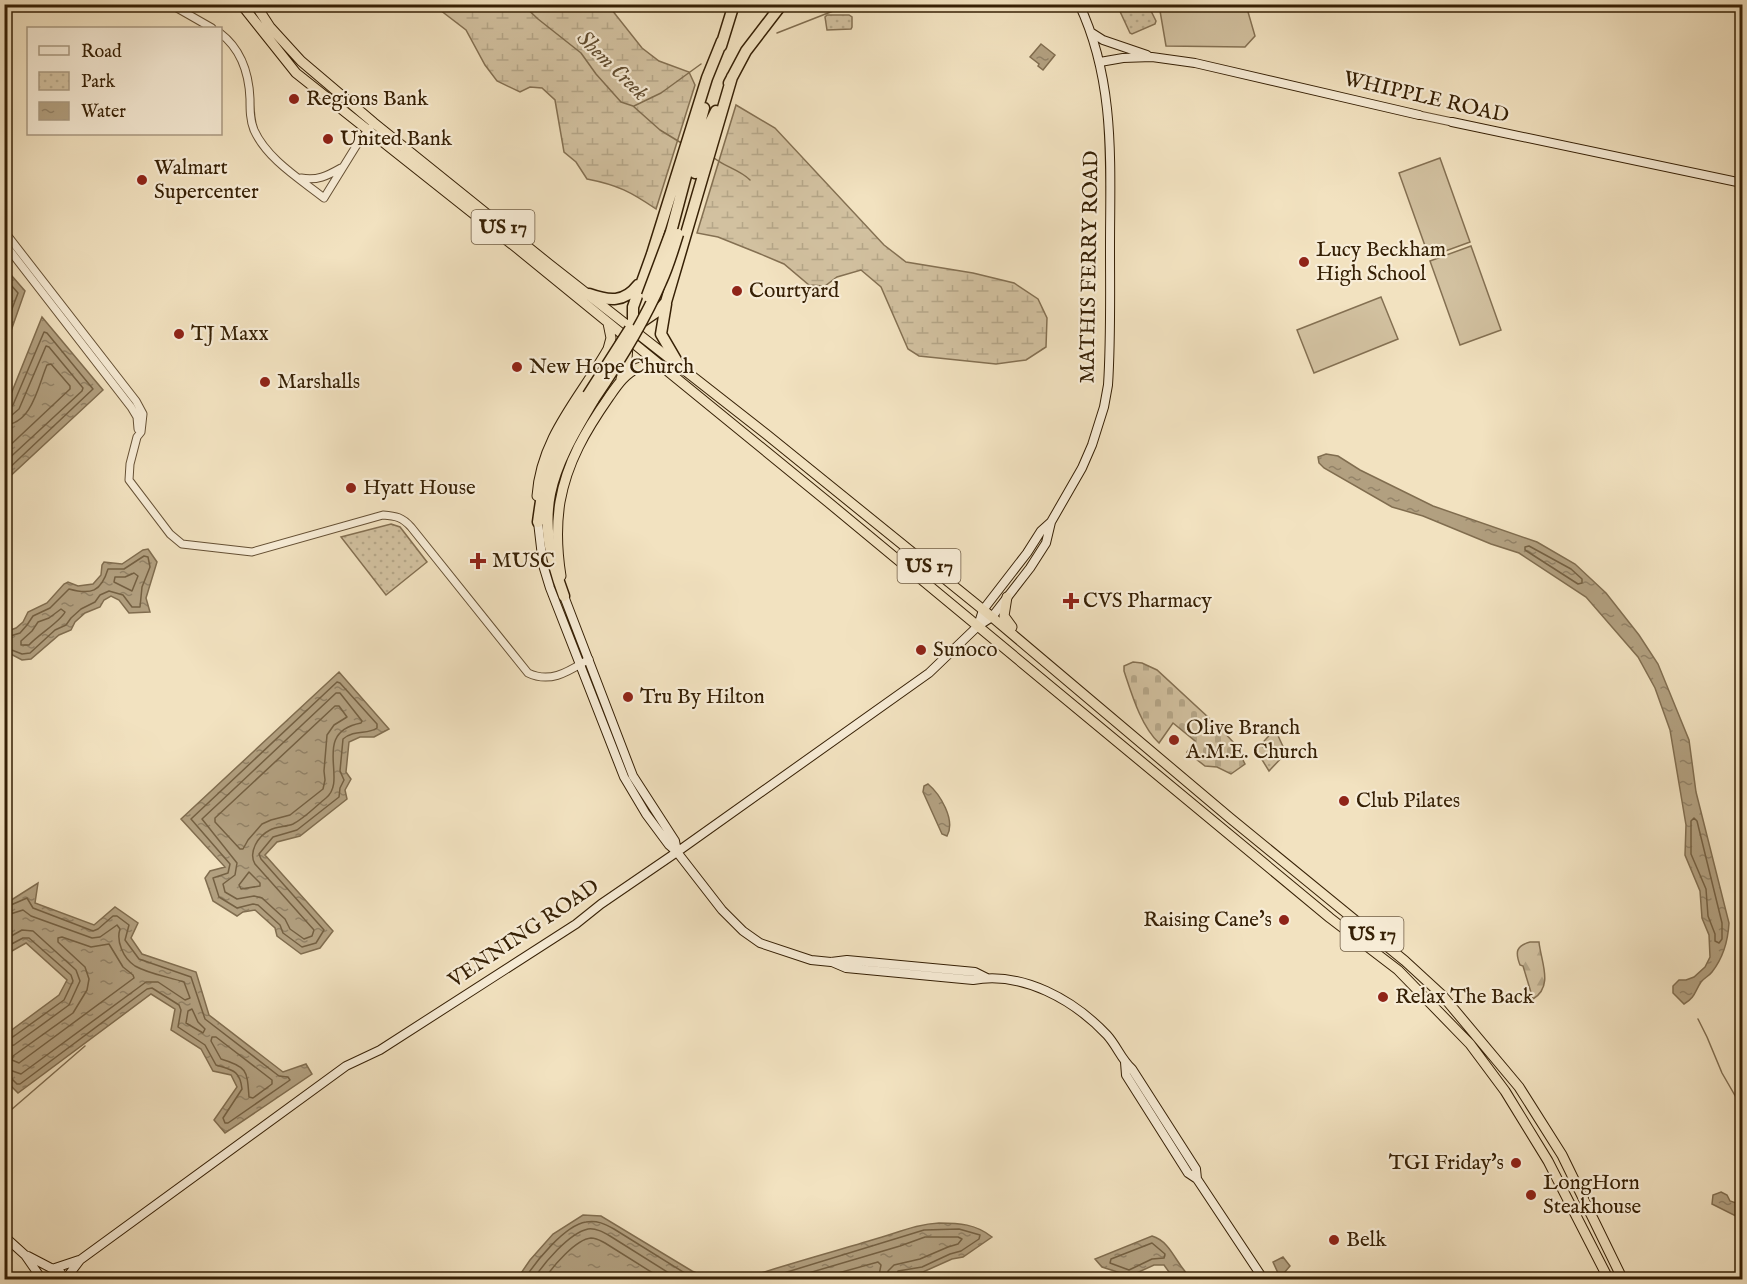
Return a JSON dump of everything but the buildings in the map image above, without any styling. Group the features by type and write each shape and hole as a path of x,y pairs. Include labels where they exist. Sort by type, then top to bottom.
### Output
{"highway":[{"name":"US 17","path":"241,4 296,73 371,127 589,294 668,372 1330,918 1398,970 1470,1044 1505,1091 1548,1161 1609,1280"},
{"name":"US 17","path":"255,4 270,27 301,61 371,127 608,323 678,364 992,617 1230,818 1396,954 1442,995 1519,1087 1562,1155 1623,1280"},
{"path":"564,596 556,528 565,482 582,436 619,383 627,359 632,312 707,78 734,4"},
{"path":"538,522 544,482 552,458 591,397 638,315 674,233 709,125 732,77 757,35 782,4"},
{"path":"674,233 723,37"},
{"path":"678,364 661,334 666,302 732,77"},
{"path":"589,294 616,300 628,295 642,280"},
{"path":"604,356 666,302"},
{"path":"538,522 537,492 547,450 565,415 604,356 611,338 608,323"},
{"path":"619,383 638,368 649,367 668,372"},
{"path":"564,596 556,574 548,536 549,491 566,446 591,397"},
{"path":"1007,597 1004,605 1004,619 1023,637 1025,644"}],"main road":[{"name":"MATHIS FERRY ROAD","path":"978,626 992,617 1039,555 1052,522 1092,445 1104,407 1108,385 1110,138 1107,98 1092,33 1079,4"},
{"path":"1092,33 1103,40 1152,57"},
{"name":"WHIPPLE ROAD","path":"1100,62 1152,57 1195,63 1419,115"},
{"name":"WHIPPLE ROAD","path":"1452,122 1743,183"},
{"path":"538,522 543,565 579,665 629,788 657,830 722,910 743,931 760,943 798,957 831,962 846,968 1016,982 1042,989 1080,1009 1109,1037 1132,1069 1196,1169 1197,1179 1264,1280"},
{"name":"MATHIS FERRY ROAD","path":"978,626 983,610 1041,531 1052,522"},
{"path":"564,596 633,776 675,841 677,852"},
{"name":"VENNING ROAD","path":"65,1280 80,1260 346,1066 380,1050 576,924 601,904 929,673 978,626"},
{"path":"4,1236 25,1255 40,1279 44,1272 53,1268"},
{"path":"25,1255 62,1272 65,1280"},
{"name":"VENNING ROAD","path":"53,1268 80,1260"}],"street":[{"path":"170,4 210,27"},
{"path":"222,35 234,46 246,70 250,98 249,114 255,131 274,157 324,198 371,127"},
{"name":"WHIPPLE ROAD","path":"1419,115 1452,122"},
{"path":"298,177 323,178 344,166"},
{"path":"4,231 136,401 143,414 141,432 136,441"},
{"path":"4,243 137,417 136,441 130,464 129,480 170,534 182,544 252,552 381,516 397,516 404,519 411,527 528,673 537,678 549,678 589,659"}],"green space":[{"path":"436,5 608,5 642,48 659,61 689,72 695,85 656,209 624,190 587,179 576,162 564,152 555,100 542,88 530,87 520,92 497,81 485,65 466,30"},
{"path":"1117,5 1148,5 1156,21 1155,24 1130,33"},
{"path":"1159,5 1246,5 1255,36 1245,47 1166,46"},
{"path":"827,15 849,15 852,17 851,29 827,30 825,17"},
{"path":"736,105 775,128 884,245 906,262 973,273 1014,283 1038,299 1047,318 1046,347 1026,360 996,364 919,356 908,349 881,287 861,270 837,277 825,286 809,285 784,264 718,237 697,233"},
{"path":"1440,158 1470,242 1429,257 1399,173"},
{"path":"1471,246 1501,330 1460,345 1430,261"},
{"path":"1381,297 1398,339 1314,373 1297,330"},
{"path":"391,524 400,527 427,562 386,595 341,537"},
{"path":"1133,662 1142,663 1157,670 1222,730 1234,743 1245,764 1231,774 1217,767 1205,766 1187,752 1195,741 1173,723 1159,743 1142,719 1124,671 1124,666"},
{"path":"1275,729 1286,753 1269,771 1256,750"},
{"path":"1539,942 1545,973 1543,987 1533,999 1517,953 1522,945"}],"water":[{"path":"1041,44 1055,55 1043,70 1030,57"},
{"path":"5,268 25,291 5,348"},
{"path":"42,317 103,390 5,481 5,409"},
{"path":"1326,454 1338,456 1360,470 1433,506 1537,542 1575,564 1606,593 1639,635 1658,664 1689,740 1696,792 1729,923 1726,943 1719,961 1688,1002 1684,1004 1673,993 1673,986 1679,980 1694,977 1705,967 1710,957 1709,935 1702,918 1700,891 1685,855 1686,825 1670,730 1655,688 1638,657 1586,597 1519,553 1423,516 1392,507 1324,468 1319,463 1318,457"},
{"path":"148,549 157,562 146,598 150,612 129,613 119,600 111,596 104,600 100,607 85,613 75,622 71,630 59,635 31,659 22,660 5,651 5,632 16,628 23,622 28,612 47,603 64,584 68,582 78,586 93,584 101,575 104,562 122,564"},
{"path":"339,672 389,729 374,737 360,737 349,742 346,772 351,779 345,790 347,799 300,836 277,842 265,855 333,931 320,948 301,954 277,936 275,928 255,910 243,912 237,916 213,901 205,878 210,871 225,867 181,819"},
{"path":"928,784 942,801 948,815 950,823 947,836 942,834 923,792 924,786"},
{"path":"38,883 35,903 94,925 115,907 138,923 131,938 142,954 196,972 209,1015 283,1072 306,1064 312,1074 225,1133 214,1120 237,1087 231,1075 213,1071 201,1049 171,1030 175,1009 151,994 18,1093 5,1080 5,1035 59,995 67,980 26,943 5,955 5,904"},
{"path":"1721,1192 1727,1195 1730,1201 1742,1205 1742,1225 1736,1216 1712,1204 1713,1195"},
{"path":"583,1215 601,1216 692,1271 710,1279 517,1279 553,1234"},
{"path":"939,1223 967,1225 980,1229 992,1237 963,1257 952,1259 923,1272 893,1279 742,1279 914,1227"},
{"path":"1152,1236 1165,1244 1193,1279 1174,1279 1164,1265 1154,1265 1130,1276 1102,1267 1095,1259"},
{"path":"1283,1257 1290,1266 1284,1273 1286,1279 1278,1279 1273,1262"}],"waterway":[{"name":"Shem Creek","path":"522,4 581,53 621,102 633,106 660,130 683,144"},
{"path":"777,33 851,4"},
{"path":"634,106 661,93 701,64"},
{"name":"Shem Creek","path":"713,157 750,180"},
{"path":"1698,1019 1722,1073 1737,1099"},
{"path":"4,1116 85,1046"}],"place":[{"name":"Regions Bank","path":"294,99"},
{"name":"United Bank","path":"328,139"},
{"name":"Walmart Supercenter","path":"142,180"},
{"name":"Lucy Beckham High School","path":"1304,262"},
{"name":"Courtyard","path":"737,291"},
{"name":"TJ Maxx","path":"179,334"},
{"name":"New Hope Church","path":"517,367"},
{"name":"Marshalls","path":"265,382"},
{"name":"Hyatt House","path":"351,488"},
{"name":"MUSC","path":"478,561"},
{"name":"CVS Pharmacy","path":"1071,601"},
{"name":"Sunoco","path":"921,650"},
{"name":"Tru By Hilton","path":"628,697"},
{"name":"Olive Branch A.M.E. Church","path":"1174,740"},
{"name":"Club Pilates","path":"1344,801"},
{"name":"Raising Cane's","path":"1284,920"},
{"name":"Relax The Back","path":"1383,997"},
{"name":"TGI Friday's","path":"1516,1163"},
{"name":"LongHorn Steakhouse","path":"1531,1195"},
{"name":"Belk","path":"1334,1240"}]}
